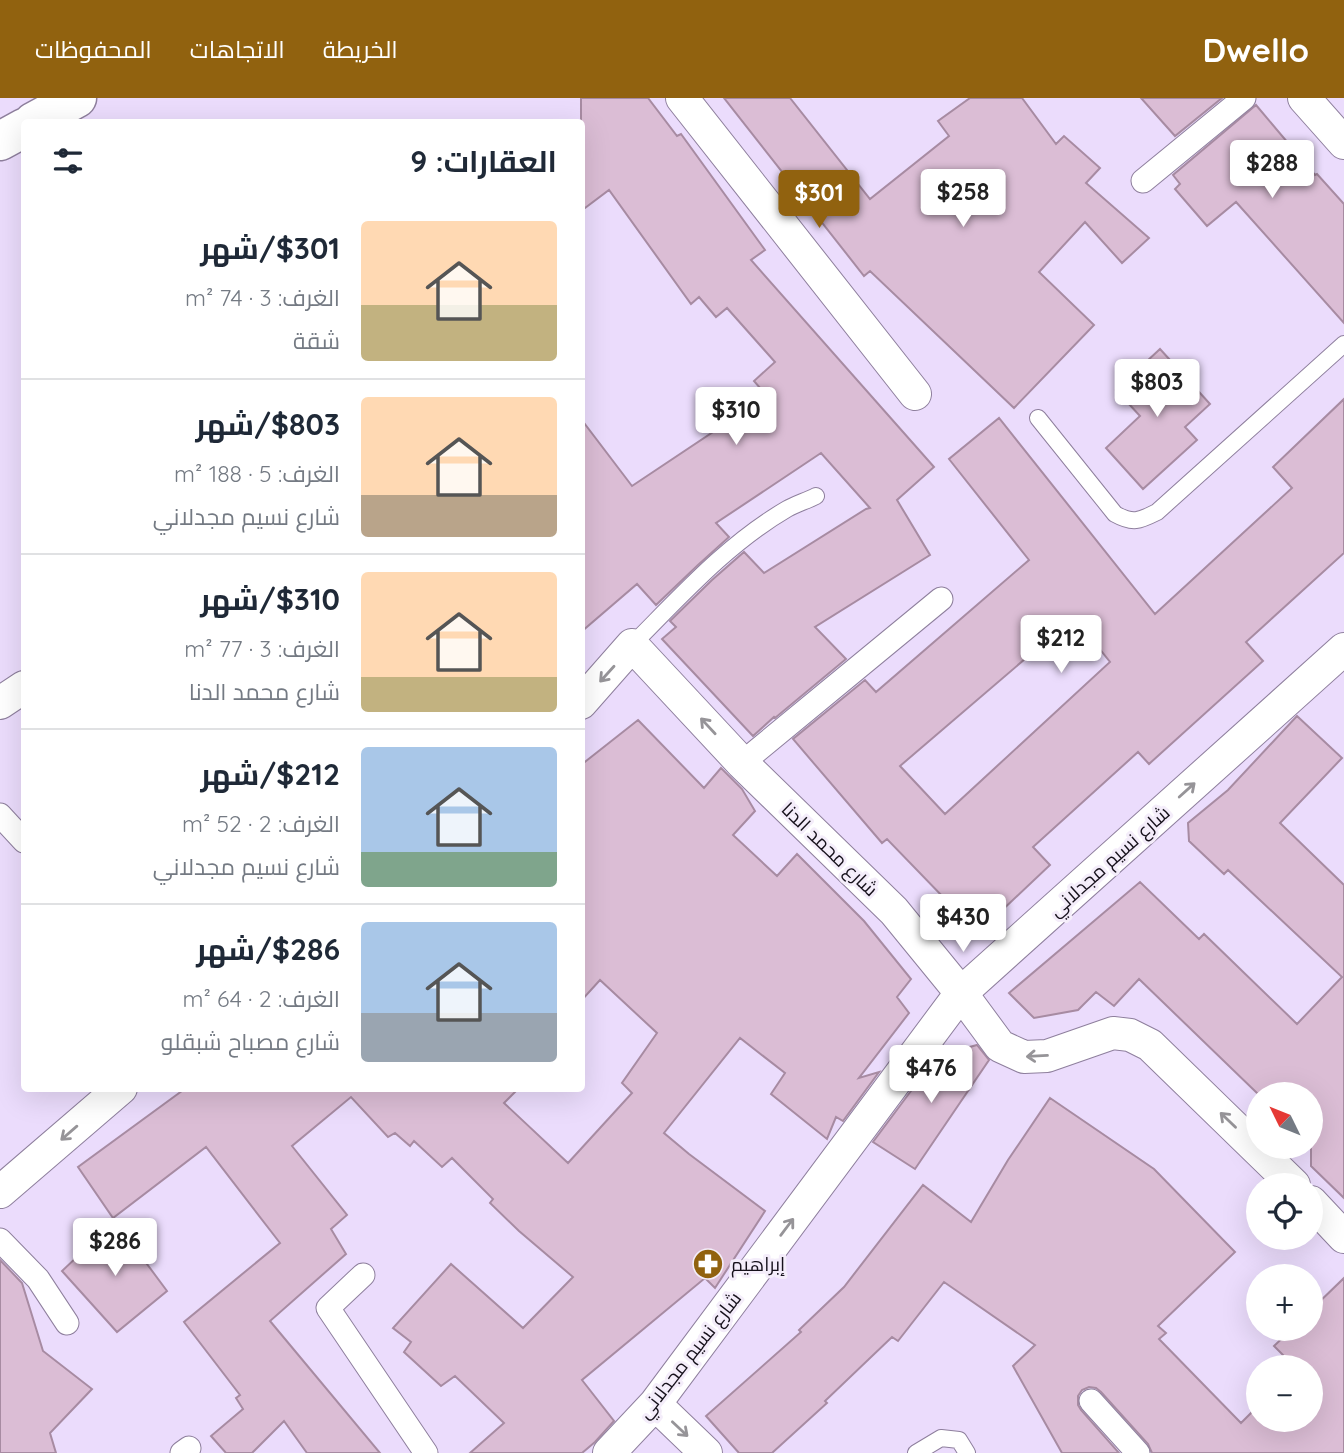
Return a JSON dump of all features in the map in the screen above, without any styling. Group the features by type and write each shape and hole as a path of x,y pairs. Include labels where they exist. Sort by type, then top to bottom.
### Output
{"street":[{"path":"682,98 915,394"},
{"path":"1143,181 1244,98"},
{"path":"1304,98 1344,142"},
{"path":"0,141 21,131"},
{"path":"742,763 941,599"},
{"path":"585,698 632,645"},
{"name":"شارع محمد الدنا","path":"632,645 742,763 894,911 1000,1046 1024,1057 1047,1056 1113,1033 1130,1035 1150,1045 1282,1173"},
{"name":"شارع نسيم مجدلاني","path":"609,1453 655,1404 961,993 1344,649"},
{"path":"0,703 21,689"},
{"path":"0,816 21,838"},
{"path":"0,1192 116,1092"},
{"path":"1323,1215 1344,1237"},
{"path":"0,1240 38,1279 67,1322"},
{"path":"363,1275 328,1308 426,1453"},
{"path":"1091,1401 1139,1453"},
{"path":"655,1404 706,1453"}],"lane":[{"path":"1038,418 1115,514 1127,521 1143,519 1157,512 1344,344"},
{"path":"632,645 734,547 788,509 816,496"},
{"path":"916,1453 941,1438 959,1440 967,1453"}],"building":[{"path":"581,98 648,98 677,136 681,134 765,250 751,260 934,467 897,500 930,555 815,627 846,659 753,736 662,639 676,627 670,621 744,552 764,573 870,508 821,453 716,523 729,537 656,605 637,584 585,629 585,424 632,486 767,396 754,381 775,362 727,308 716,317 699,297 691,304 609,190 585,208 585,119 581,119"},
{"path":"724,98 790,98 870,199 949,136 938,121 970,98 1022,98 1056,144 1064,136 1100,168 1086,183 1149,238 1122,263 1085,222 1039,272 1094,325 1014,408 870,271 864,276"},
{"path":"1141,98 1222,98 1175,136"},
{"path":"1256,105 1315,175 1317,174 1344,204 1344,323 1236,202 1207,226 1175,189 1180,184 1173,175"},
{"path":"1160,349 1210,404 1185,427 1197,440 1143,489 1106,448 1140,416 1116,390"},
{"path":"1344,399 1344,553 1246,642 1263,661 1149,764 1138,752 1033,847 1050,865 978,933 887,839 882,843 793,739 865,680 876,692 1029,560 949,459 999,418 1155,614 1292,488 1273,467","holes":["1074,617 1110,662 945,814 900,766"]},
{"path":"1297,716 1342,758 1280,823 1344,885 1344,1198 1323,1178 1323,1173 1318,1173 1311,1166 1311,1159 1323,1159 1323,1082 1246,1082 1139,979 1114,1006 1096,992 1078,1010 1034,1018 1009,993 1140,882 1199,939 1204,934 1297,1024 1342,977 1228,870 1224,874 1189,841 1188,823 1228,790"},
{"path":"638,720 704,788 721,768 742,789 755,811 733,835 777,876 797,854 864,921 911,979 897,997 909,1013 859,1078 879,1072 843,1121 836,1117 827,1139 771,1094 785,1073 740,1038 664,1133 765,1211 715,1288 705,1278 582,1380 614,1421 582,1453 470,1453 504,1423 455,1376 441,1386 404,1352 411,1342 393,1328 451,1264 523,1328 573,1277 490,1203 493,1199 452,1158 442,1167 414,1141 410,1146 395,1133 388,1137 351,1097 292,1146 347,1215 331,1229 346,1254 270,1321 380,1453 307,1453 284,1421 252,1453 226,1453 211,1436 243,1409 236,1398 240,1395 184,1322 280,1243 206,1147 113,1218 78,1167 181,1092 515,1092 504,1103 568,1163 632,1093 622,1083 657,1033 600,980 585,997 585,762"},
{"path":"977,1045 989,1060 915,1169 873,1142 937,1056"},
{"path":"1050,1098 1154,1169 1235,1252 1158,1326 1166,1333 1159,1339 1241,1423 1246,1418 1246,1432 1323,1432 1323,1355 1283,1355 1274,1346 1279,1341 1323,1341 1323,1298 1344,1278 1344,1453 1152,1453 1148,1444 1101,1392 1089,1387 1082,1390 1078,1396 1078,1405 1119,1453 1062,1453 1013,1366 1035,1345 944,1282 898,1341 892,1337 825,1401 827,1403 772,1453 739,1453 706,1416 801,1332 799,1330 844,1287 923,1185 971,1222 1008,1160"},
{"path":"115,1221 167,1291 117,1332 62,1271"},
{"path":"0,1260 22,1283 43,1351 92,1389 50,1433 56,1453 0,1453"}],"place":[{"name":"إبراهيم","path":"708,1264"}]}
